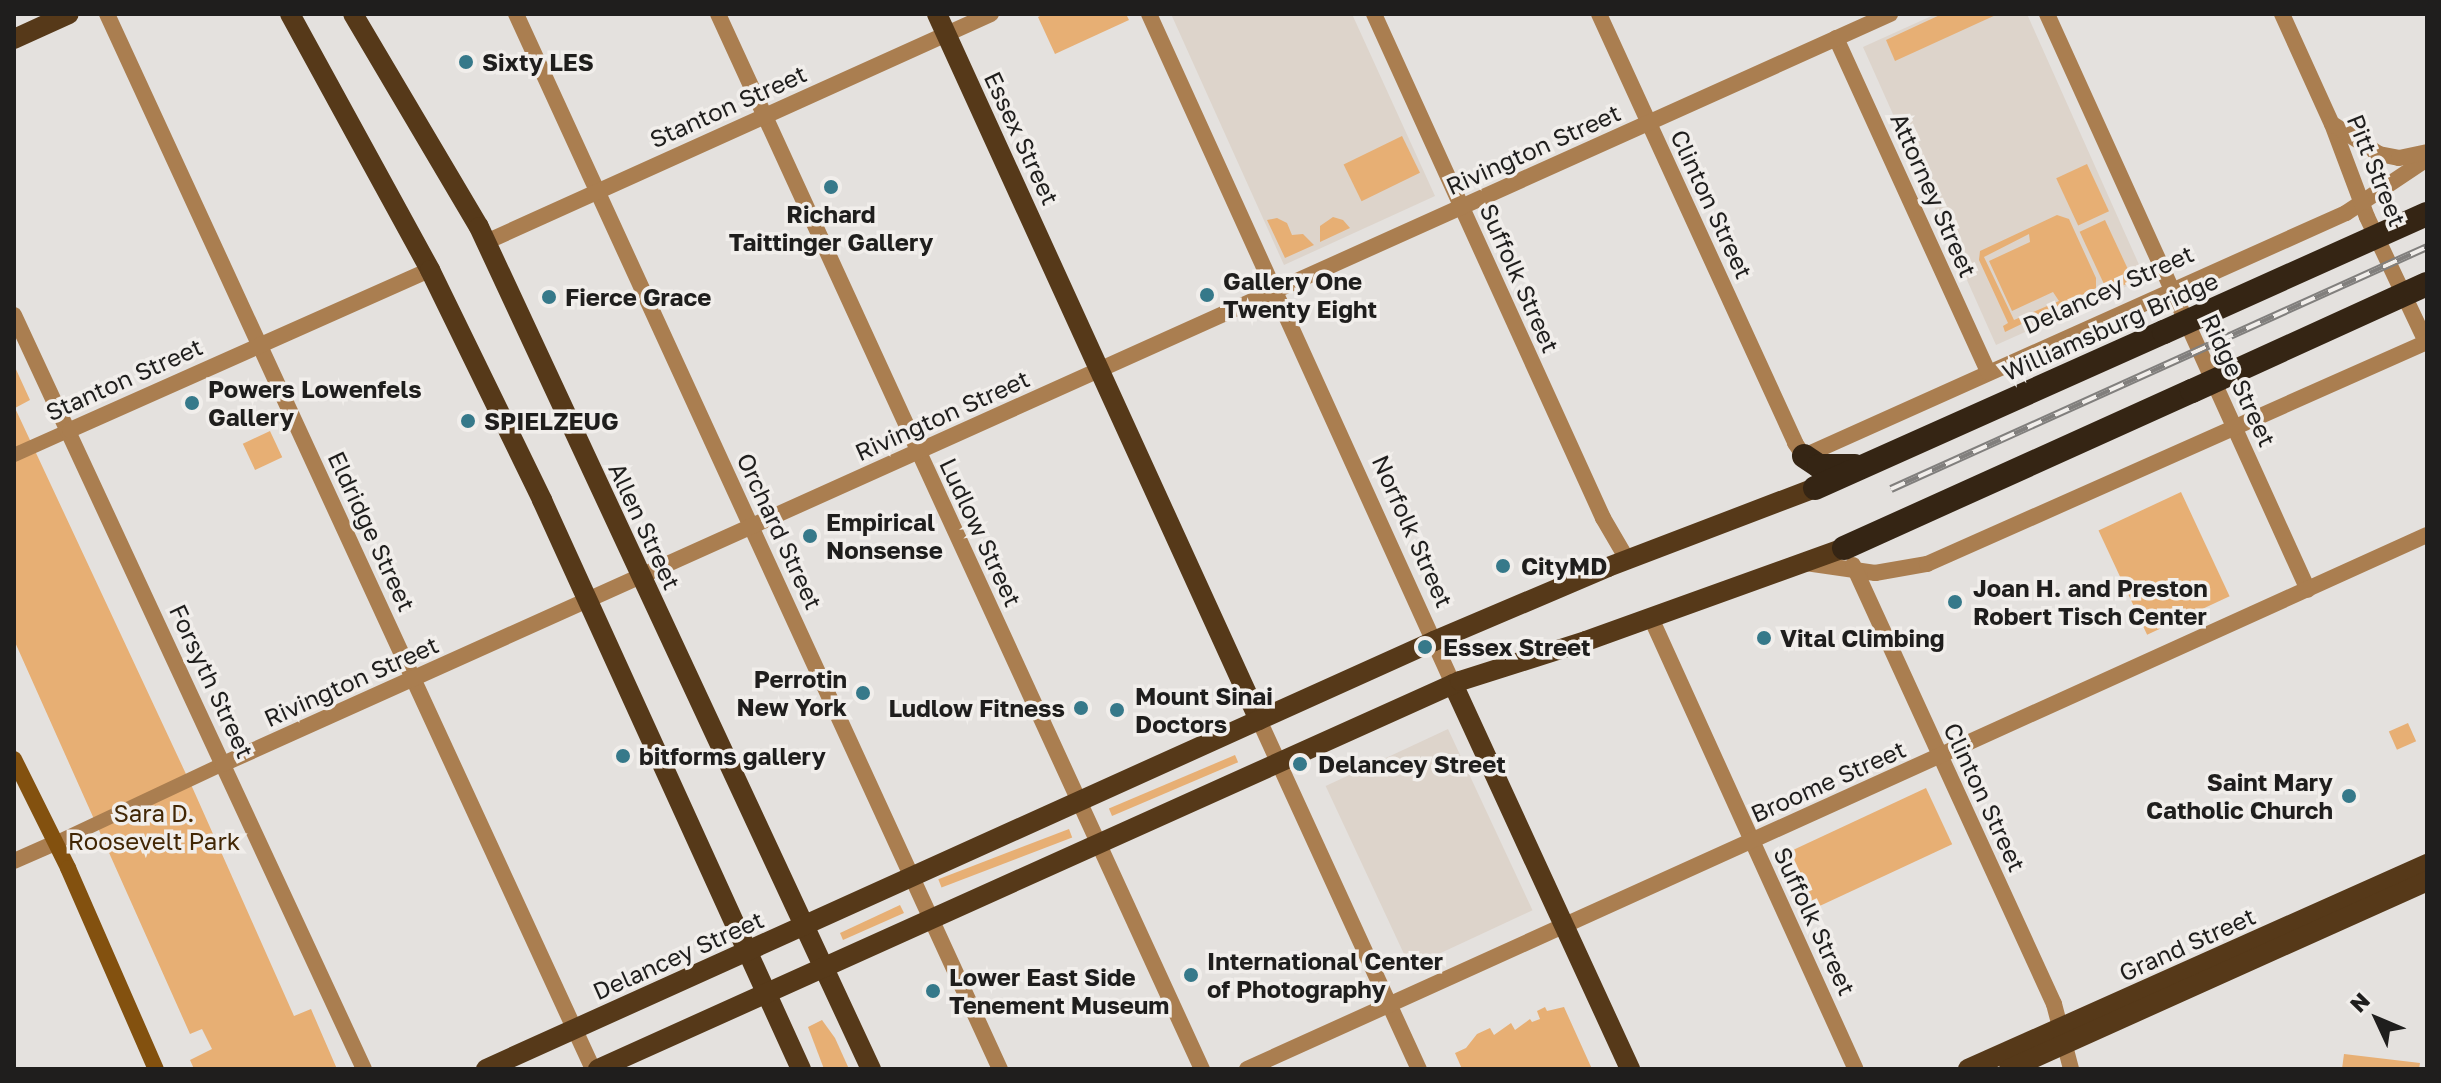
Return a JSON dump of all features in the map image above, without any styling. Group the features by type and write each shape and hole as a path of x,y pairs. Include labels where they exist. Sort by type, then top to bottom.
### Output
{"highway":[{"name":"Williamsburg Bridge","path":"1815,488 2427,214"},
{"path":"1844,548 2427,284"},
{"path":"1804,456 1819,466 1865,465"}],"main road":[{"path":"14,39 69,14"},
{"path":"290,14 430,270 588,601 801,1069"},
{"name":"Allen Street","path":"353,14 486,242 871,1069"},
{"name":"Essex Street","path":"937,14 1259,720"},
{"name":"Delancey Street","path":"486,1069 1434,641 1627,559 1815,488"},
{"path":"596,1069 1453,684 1651,618 1844,548"},
{"name":"Norfolk Street","path":"1453,684 1630,1069"},
{"path":"14,759 156,1069"},
{"name":"Grand Street","path":"2009,1069 2061,1037 2427,864"},
{"name":"Grand Street","path":"1968,1069 2061,1037 2427,881"}],"street":[{"name":"Eldridge Street","path":"107,14 596,1069"},
{"name":"Orchard Street","path":"516,14 1000,1069"},
{"name":"Ludlow Street","path":"718,14 1202,1069"},
{"name":"Stanton Street","path":"486,242 991,14"},
{"name":"Norfolk Street","path":"1149,14 1453,684"},
{"name":"Suffolk Street","path":"1374,14 1603,518 1627,559"},
{"name":"Clinton Street","path":"1599,14 1795,443 1804,456"},
{"name":"Rivington Street","path":"14,861 223,764 1890,14"},
{"name":"Ridge Street","path":"2047,14 2308,590"},
{"name":"Pitt Street","path":"2282,14 2332,124 2362,204 2426,343"},
{"name":"Attorney Street","path":"1836,38 1988,372"},
{"path":"2332,124 2379,154 2399,158 2427,152"},
{"name":"Delancey Street","path":"1804,456 2362,204 2427,159"},
{"name":"Stanton Street","path":"14,455 430,270"},
{"name":"Forsyth Street","path":"14,315 364,1069"},
{"path":"1806,563 1856,572 1896,571 1935,562 2426,343"},
{"name":"Broome Street","path":"1247,1069 2427,535"},
{"name":"Clinton Street","path":"1844,548 2054,1004 2071,1069"},
{"name":"Suffolk Street","path":"1651,618 1856,1069"},
{"name":"Essex Street","path":"1259,720 1419,1069"}],"shaded area":[{"path":"1171,14 1352,14 1435,196 1284,265"},
{"path":"1936,14 2027,14 2145,278 1996,345 1863,47"},
{"path":"1448,729 1533,910 1410,967 1326,786"}],"green space":[{"path":"1044,14 1126,14 1129,20 1055,54 1038,17"},
{"path":"1942,14 1998,14 1895,61 1886,40"},
{"path":"1402,136 1420,173 1362,201 1344,164"},
{"path":"2087,164 2109,211 2078,225 2056,178"},
{"path":"2057,215 2069,219 2096,278 2096,288 2005,332 2003,326 2008,323 1979,260 1980,251","holes":["2029,234 2030,242 1989,261 2012,311 2053,292 2059,301 2014,320 1984,257"]},
{"path":"1333,217 1343,220 1350,228 1320,242 1320,226"},
{"path":"1277,218 1287,223 1292,235 1303,234 1314,245 1285,258 1267,220"},
{"path":"2105,220 2133,281 2108,293 2080,232"},
{"name":"Sara D. Roosevelt Park","path":"14,365 30,400 15,408 193,789 294,1016 311,1009 337,1069 194,1069 190,1060 212,1049 202,1029 190,1034 14,640"},
{"path":"270,431 282,457 255,470 243,444"},
{"path":"2181,492 2230,596 2147,635 2099,530"},
{"path":"2408,723 2416,741 2397,750 2389,732"},
{"path":"1235,755 1238,762 1112,816 1109,809"},
{"path":"1926,788 1952,844 1801,915 1775,859"},
{"path":"1069,829 1072,837 942,888 938,879"},
{"path":"900,905 904,913 843,940 840,933"},
{"path":"1545,1007 1547,1011 1564,1007 1592,1069 1462,1069 1455,1053 1466,1048 1477,1034 1490,1028 1494,1035 1511,1023 1515,1030 1530,1019 1532,1022 1540,1019 1537,1011"},
{"path":"822,1020 835,1038 849,1069 824,1069 808,1027"},
{"path":"2344,1054 2420,1063 2419,1069 2342,1069"}],"railway":[{"path":"1891,489 2427,247"}],"place":[{"name":"Sixty LES","path":"466,62"},
{"name":"Richard Taittinger Gallery","path":"831,187"},
{"name":"Gallery One Twenty Eight","path":"1207,295"},
{"name":"Fierce Grace","path":"549,297"},
{"name":"Powers Lowenfels Gallery","path":"192,403"},
{"name":"SPIELZEUG","path":"468,421"},
{"name":"Empirical Nonsense","path":"810,536"},
{"name":"CityMD","path":"1503,566"},
{"name":"Joan H. and Preston Robert Tisch Center","path":"1955,602"},
{"name":"Vital Climbing","path":"1764,638"},
{"name":"Essex Street","path":"1425,647"},
{"name":"Perrotin New York","path":"863,693"},
{"name":"Ludlow Fitness","path":"1081,708"},
{"name":"Mount Sinai Doctors","path":"1117,710"},
{"name":"bitforms gallery","path":"623,756"},
{"name":"Delancey Street","path":"1300,764"},
{"name":"Saint Mary Catholic Church","path":"2349,796"},
{"name":"International Center of Photography","path":"1191,975"},
{"name":"Lower East Side Tenement Museum","path":"933,991"}]}
